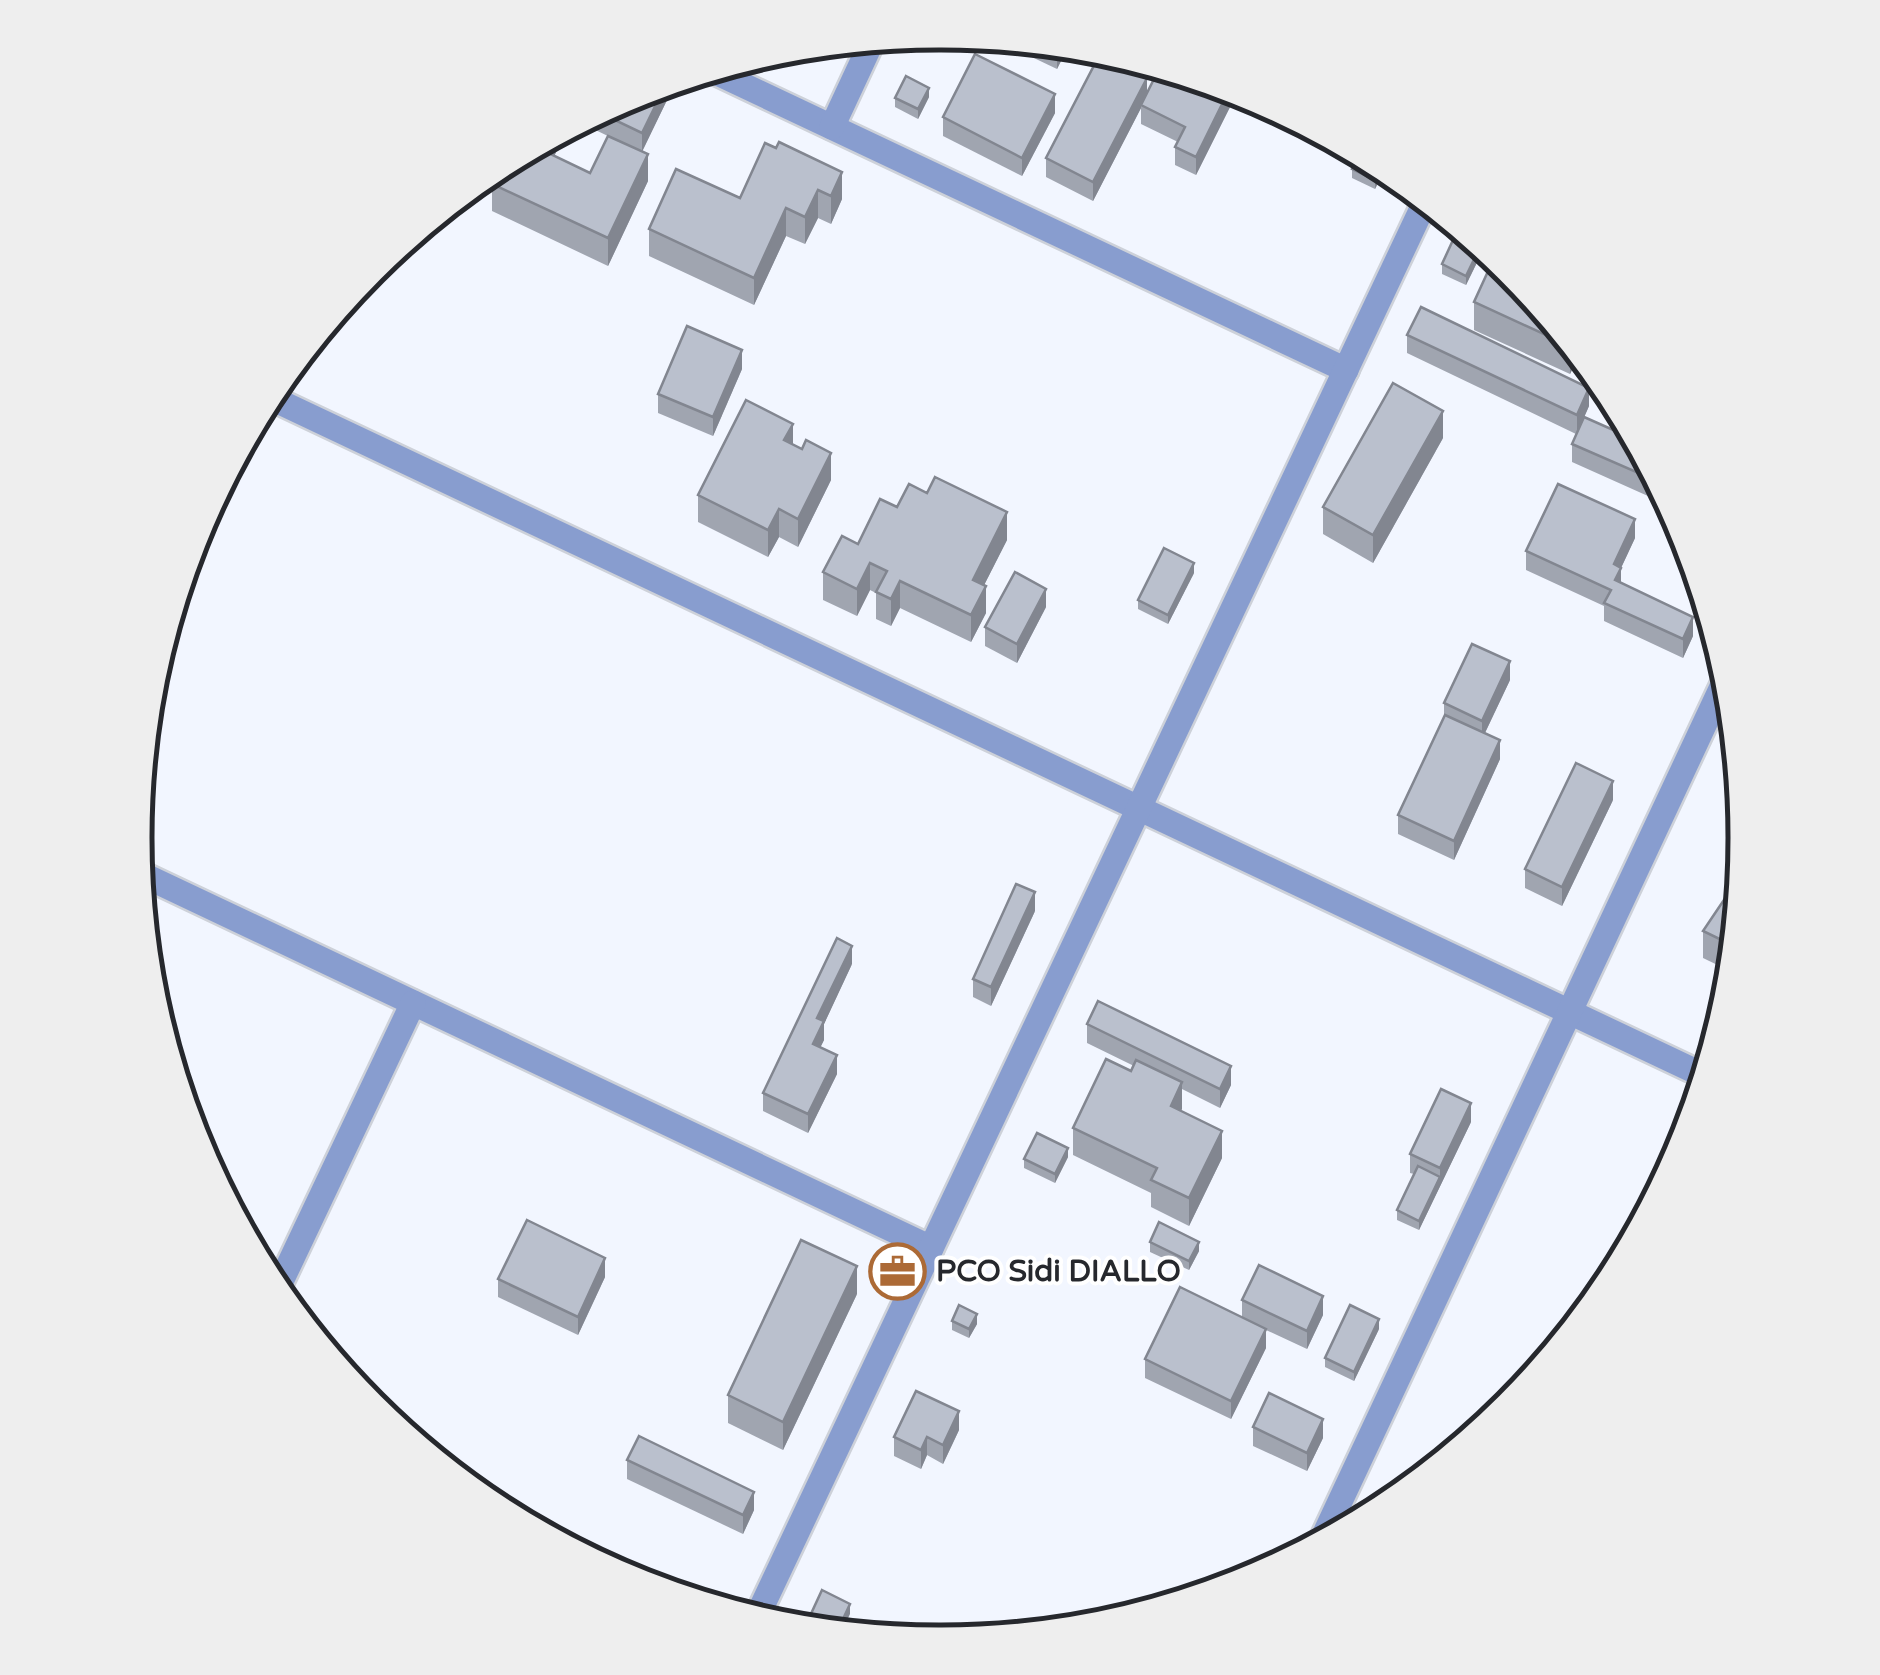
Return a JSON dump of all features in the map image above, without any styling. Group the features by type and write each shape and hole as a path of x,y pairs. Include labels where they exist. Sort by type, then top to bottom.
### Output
{"street":[{"path":"832,126 866,54"},
{"path":"731,79 1346,370"},
{"path":"763,1604 1420,214"},
{"path":"283,403 1692,1070"},
{"path":"1330,1521 1715,701"},
{"path":"154,880 931,1248"},
{"path":"284,1274 413,1003"}],"building":[{"path":"975,54 1055,94 1022,158 943,117"},
{"path":"1094,65 1147,78 1093,182 1046,158"},
{"path":"906,76 929,88 918,109 895,98"},
{"path":"1154,80 1223,103 1196,157 1175,147 1185,127 1141,105"},
{"path":"656,103 642,133 616,120"},
{"path":"608,136 648,154 608,238 497,186 550,154 590,173"},
{"path":"779,142 842,172 831,196 818,190 805,217 786,208 754,278 649,229 676,169 740,198 765,143 776,148"},
{"path":"1453,240 1474,259 1466,276 1442,264"},
{"path":"1488,272 1546,335 1474,302"},
{"path":"1421,307 1588,390 1577,415 1407,335"},
{"path":"687,326 742,350 713,417 658,394"},
{"path":"1393,383 1443,411 1373,535 1323,507"},
{"path":"746,400 793,424 784,440 802,449 806,440 831,453 798,519 779,509 768,530 698,495"},
{"path":"1584,417 1613,430 1637,472 1572,444"},
{"path":"935,477 1007,512 973,580 986,586 971,615 900,581 891,599 876,592 887,571 870,563 857,589 823,572 842,536 858,544 880,499 897,507 909,484 927,493"},
{"path":"1558,484 1635,519 1614,564 1621,568 1615,580 1693,617 1683,639 1604,603 1611,590 1526,551"},
{"path":"1164,548 1194,563 1168,615 1138,600"},
{"path":"1015,572 1046,589 1017,644 985,627"},
{"path":"1472,644 1510,661 1482,721 1444,703"},
{"path":"1445,715 1500,740 1454,841 1398,815"},
{"path":"1576,763 1613,781 1562,887 1525,869"},
{"path":"1016,884 1035,892 991,987 973,979"},
{"path":"1725,898 1721,940 1703,931"},
{"path":"837,938 852,946 817,1018 824,1021 813,1044 837,1055 808,1114 763,1093"},
{"path":"1098,1001 1231,1066 1220,1089 1087,1024"},
{"path":"1106,1059 1131,1071 1136,1060 1182,1082 1171,1106 1222,1131 1189,1198 1151,1180 1157,1168 1073,1128"},
{"path":"1441,1089 1471,1103 1440,1168 1410,1154"},
{"path":"1037,1133 1068,1148 1055,1174 1024,1159"},
{"path":"1418,1166 1440,1177 1419,1221 1397,1210"},
{"path":"527,1220 605,1258 578,1317 498,1279"},
{"path":"1159,1222 1199,1242 1189,1261 1150,1242"},
{"path":"801,1240 857,1266 783,1422 728,1395"},
{"path":"1259,1265 1323,1296 1307,1331 1242,1300"},
{"path":"1180,1287 1266,1329 1231,1401 1145,1359"},
{"path":"959,1305 977,1314 969,1329 952,1321"},
{"path":"1350,1305 1379,1319 1354,1372 1325,1358"},
{"path":"916,1391 959,1411 943,1445 927,1437 921,1450 894,1437"},
{"path":"1269,1393 1323,1419 1307,1453 1253,1427"},
{"path":"639,1436 754,1492 743,1515 627,1460"},
{"path":"822,1590 850,1604 843,1619 811,1614"}],"place":[{"name":"PCO Sidi DIALLO","path":"897,1271"}]}
